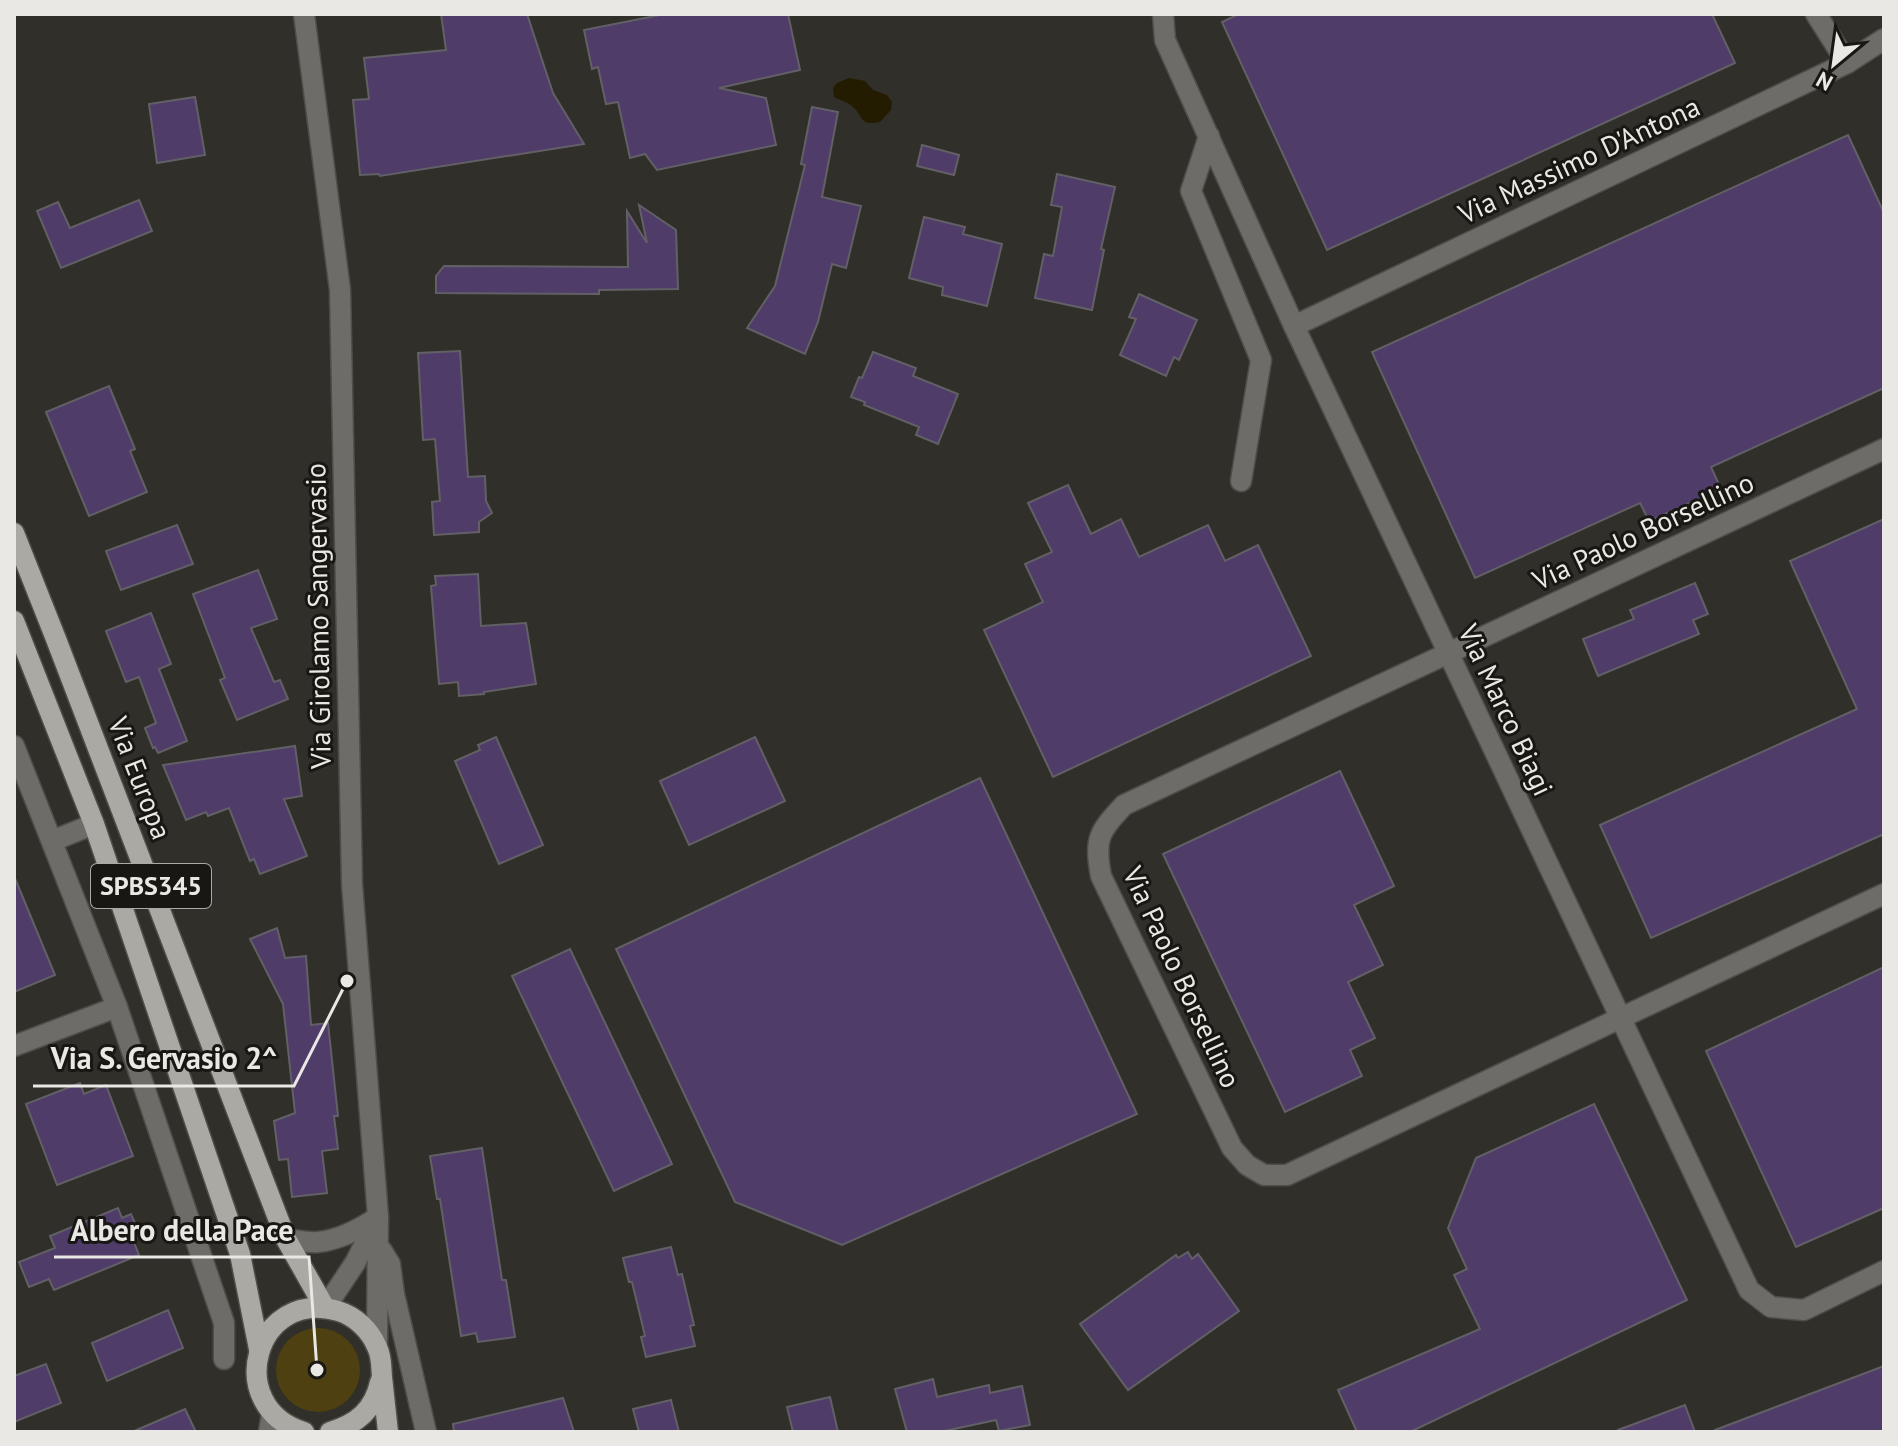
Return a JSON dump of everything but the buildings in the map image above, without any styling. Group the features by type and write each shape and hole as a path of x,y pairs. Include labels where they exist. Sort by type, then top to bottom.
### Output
{"main road":[{"name":"Via Europa","path":"14,533 286,1239 325,1308"},
{"name":"SPBS345","path":"14,621 94,824 240,1254 259,1349 255,1371 270,1423 284,1423 302,1432"},
{"path":"259,1349 269,1331 285,1317 304,1309 325,1308 346,1314 364,1327 382,1360 388,1432"},
{"path":"330,1432 347,1427 365,1414 377,1395 382,1373"}],"street":[{"name":"Via Girolamo Sangervasio","path":"304,14 340,290 352,884 378,1217 377,1346"},
{"name":"Via Marco Biagi","path":"1163,14 1165,40 1294,326 1749,1290 1771,1307 1804,1310 1884,1271"},
{"path":"1816,14 1847,63"},
{"name":"Via Massimo D'Antona","path":"1294,326 1847,63 1884,39"},
{"path":"1209,136 1191,191 1261,360 1241,481"},
{"name":"Via Paolo Borsellino","path":"1884,449 1124,805 1102,828 1097,855 1101,876 1232,1148 1247,1165 1264,1175 1287,1175 1884,894"},
{"path":"14,746 117,1007 224,1323 224,1359"},
{"path":"52,841 94,824"},
{"path":"14,1046 117,1007"},
{"path":"286,1239 316,1243 339,1238 378,1217"},
{"path":"325,1308 355,1263 378,1217"},
{"path":"377,1244 390,1264 426,1432"},
{"path":"382,1373 413,1371"}],"shaded area":[{"path":"849,78 865,81 873,90 887,95 892,102 891,110 880,122 865,122 851,106 834,97 833,88"},
{"path":"318,1328 334,1331 353,1347 360,1370 357,1386 341,1405 318,1412 302,1409 283,1393 276,1370 279,1354 295,1335"}],"place":[{"name":"Via S. Gervasio 2^","path":"347,981"},
{"name":"Albero della Pace","path":"317,1370"}]}
